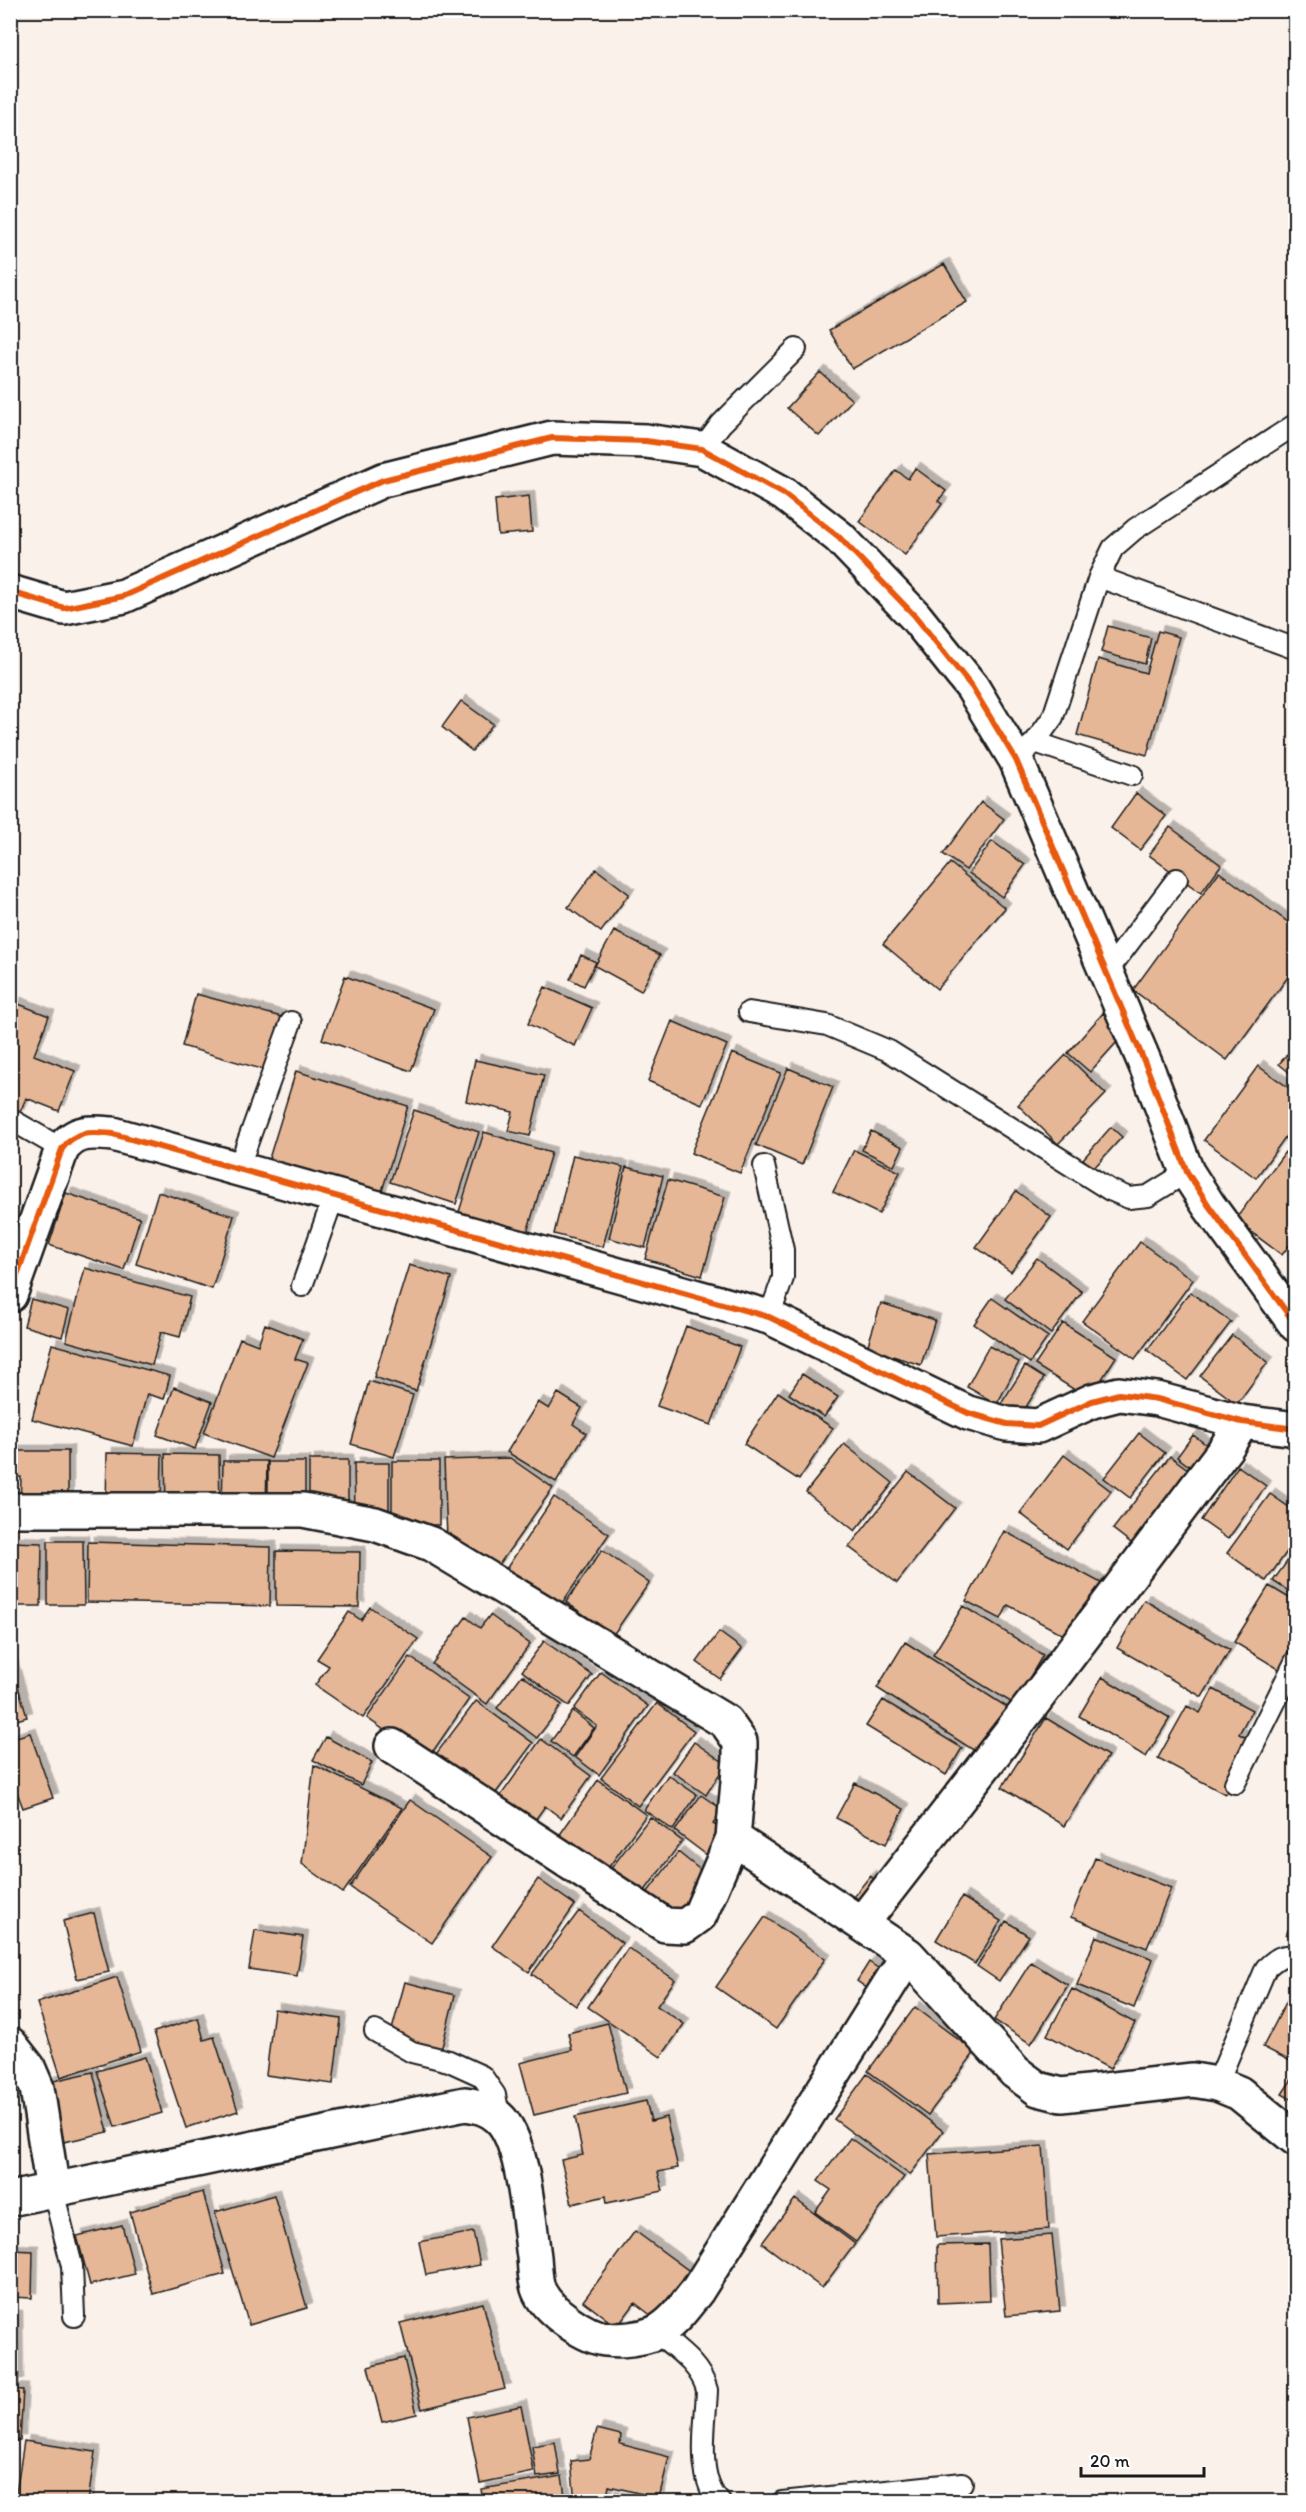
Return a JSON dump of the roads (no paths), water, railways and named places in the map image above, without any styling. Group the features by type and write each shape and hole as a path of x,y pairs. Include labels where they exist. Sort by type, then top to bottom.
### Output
{"street":[{"path":"10,592 64,608 123,596 383,480 552,438 646,441 702,449 784,494 839,537 915,616 1026,751 1106,973 1147,1068 1187,1172 1209,1206 1296,1325"},
{"path":"10,1295 62,1149 70,1138 85,1132 113,1134 769,1317 968,1413 1007,1424 1038,1426 1092,1401 1119,1394 1157,1399 1242,1422 1296,1430"},
{"path":"862,1923 1033,1703 1226,1448 1242,1422"},
{"path":"19,1510 303,1510 375,1524 431,1544 726,1722 740,1742 733,1838 700,1915 685,1926 665,1925 392,1746"},
{"path":"733,1838 908,1955 1015,2072 1038,2089 1062,2095 1193,2080 1217,2084 1239,2093 1296,2139"},
{"path":"10,2199 465,2104 484,2108 500,2118 510,2134 520,2163 539,2292 552,2309 580,2329 604,2339 633,2339 656,2332 674,2320 697,2291 908,1955"},
{"path":"10,2044 28,2067 37,2088 53,2191"}],"lane":[{"path":"702,449 721,424 796,349"},
{"path":"1132,775 1026,751 1053,717 1099,577 1113,548 1135,529 1296,424"},
{"path":"1099,577 1296,649"},
{"path":"1106,973 1177,879"},
{"path":"748,1012 827,1025 889,1051 1110,1190 1129,1198 1148,1196 1187,1172"},
{"path":"238,1169 291,1022"},
{"path":"10,1119 62,1149"},
{"path":"764,1166 783,1250 783,1278 769,1317"},
{"path":"302,1286 334,1196"},
{"path":"1235,1783 1296,1660"},
{"path":"1217,2084 1266,1968 1286,1954 1296,1957"},
{"path":"375,2031 412,2052 450,2061 482,2076 495,2095 500,2118"},
{"path":"53,2191 72,2266 74,2316"},
{"path":"656,2332 693,2364 704,2379 707,2390 704,2473 708,2488 720,2502"},
{"path":"782,2502 962,2483"}]}
